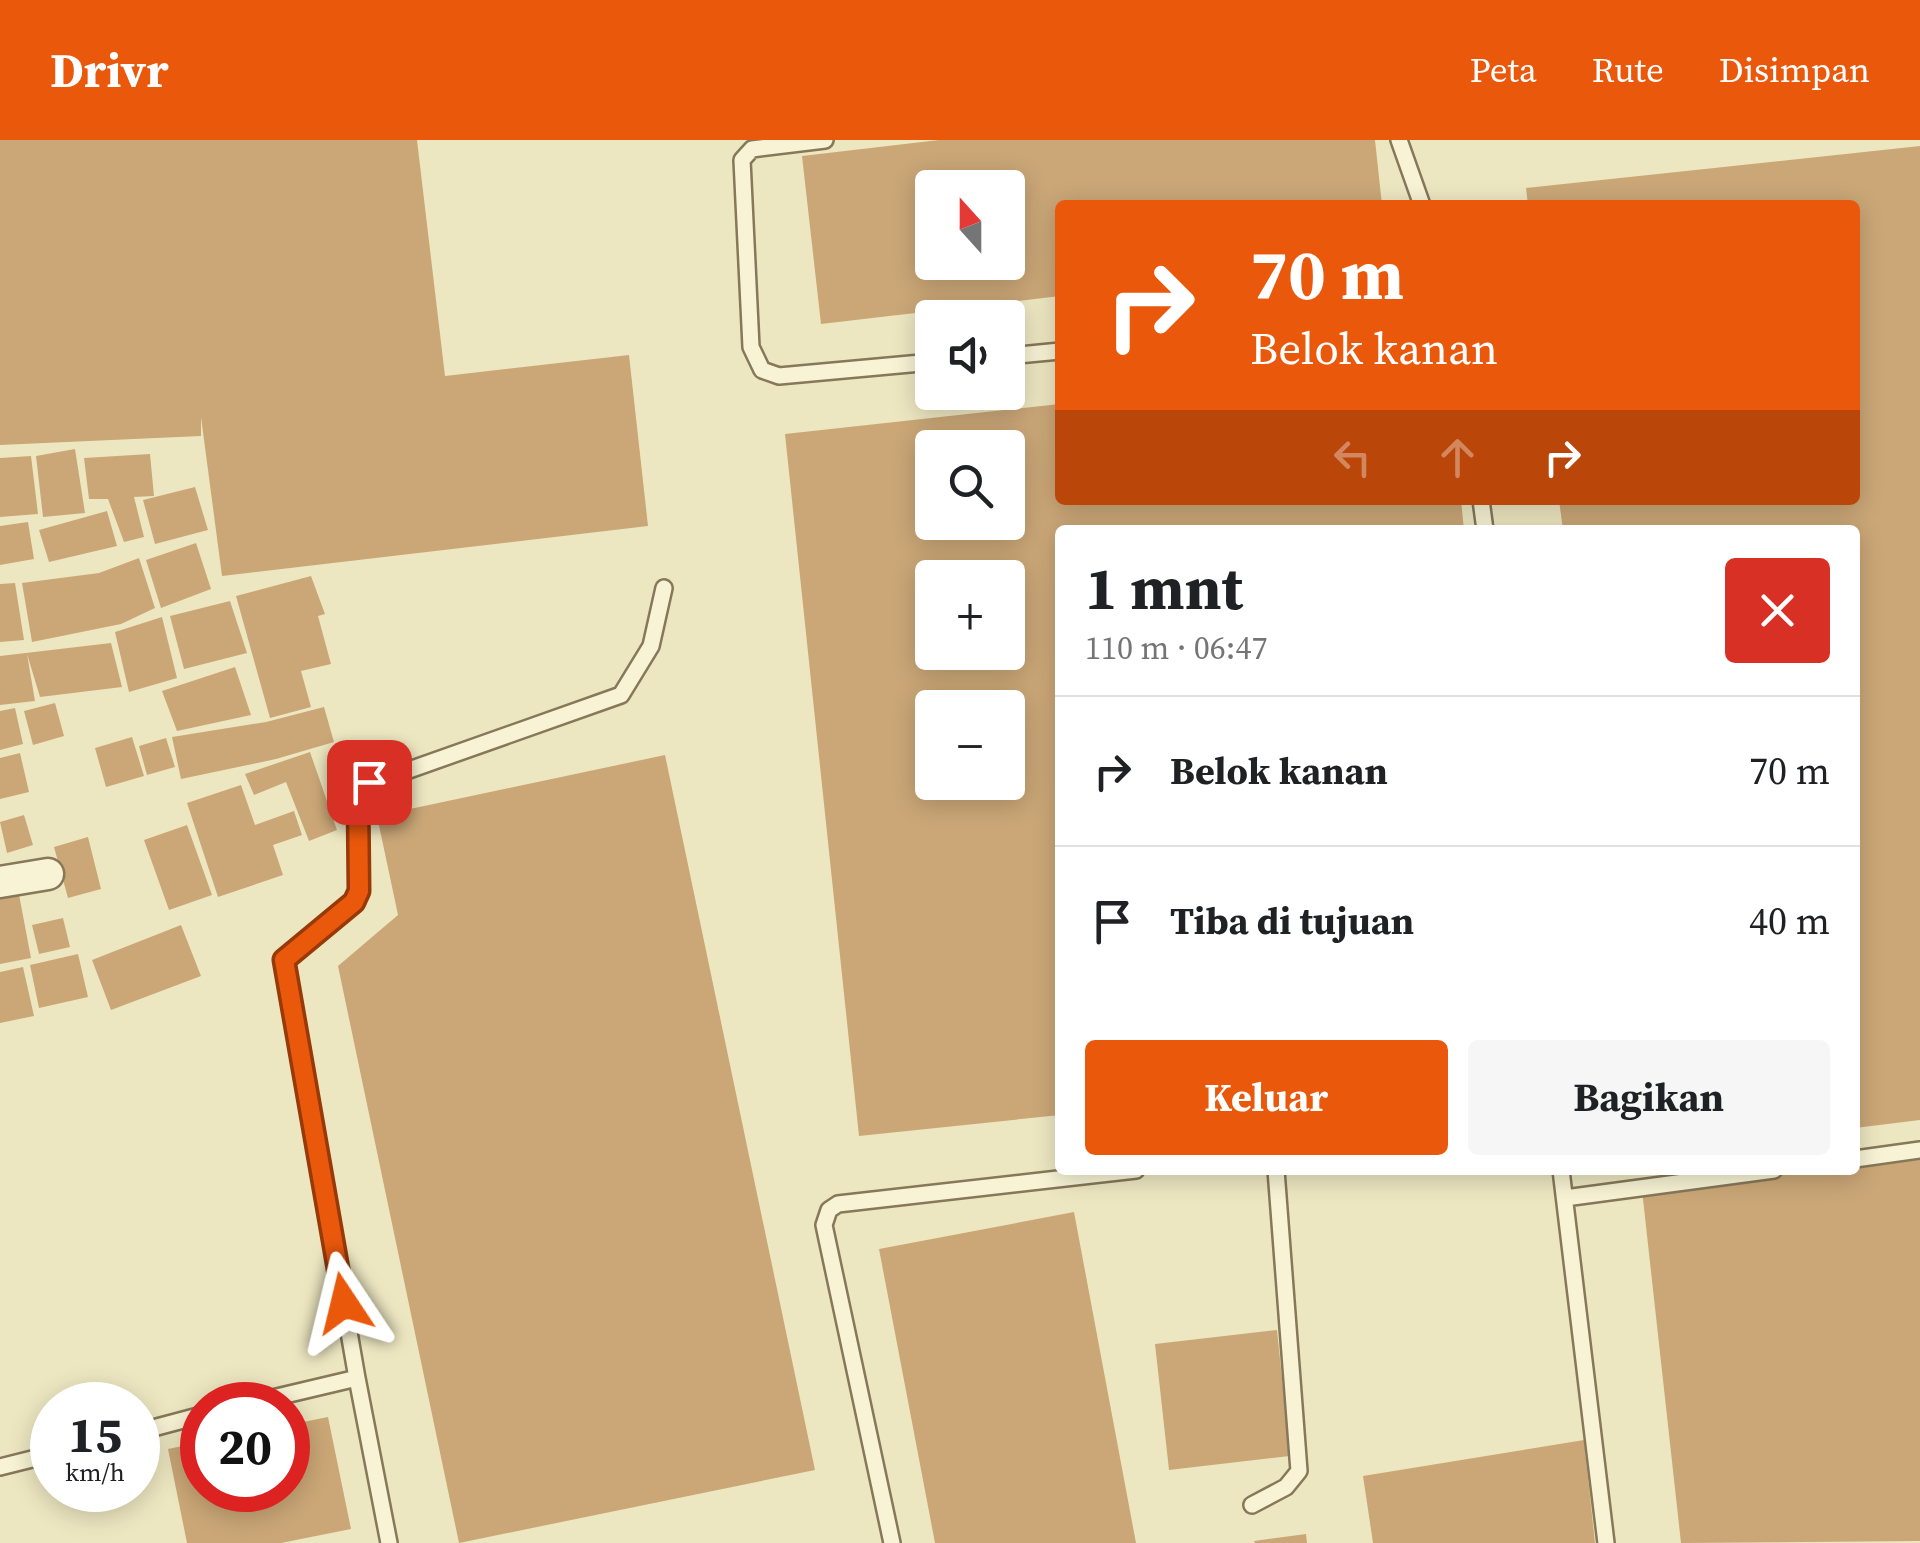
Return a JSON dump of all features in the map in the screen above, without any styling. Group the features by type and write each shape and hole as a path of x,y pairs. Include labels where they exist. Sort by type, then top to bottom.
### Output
{"street":[{"path":"0,882 48,874"}],"lane":[{"path":"825,140 752,150 742,160 751,348 762,370 779,376 915,364"},
{"path":"1399,140 1420,200"},
{"path":"1025,354 1055,351"},
{"path":"390,1543 284,960 354,902 359,891 361,787 622,695 651,646 664,588"},
{"path":"1860,1158 1920,1150"},
{"path":"892,1543 824,1225 829,1210 838,1204 1092,1175"},
{"path":"1252,1505 1286,1487 1299,1472 1276,1175"},
{"path":"1563,1175 1606,1543"},
{"path":"1565,1198 1737,1175"},
{"path":"310,1389 357,1378"},
{"path":"0,1467 30,1460"}],"building":[{"path":"0,140 417,140 445,376 629,355 648,526 222,576 201,417 201,436 0,445"},
{"path":"939,140 1375,140 1381,200 1055,200 1055,297 915,300 915,313 821,324 802,156"},
{"path":"1920,146 1920,1120 1860,1127 1860,525 1562,525 1560,505 1860,505 1860,200 1527,200 1526,188"},
{"path":"1055,405 1055,505 1462,505 1464,525 1055,525 1055,1116 859,1136 785,434"},
{"path":"75,449 85,513 43,517 36,456"},
{"path":"150,454 154,496 134,497 144,537 124,542 108,499 89,499 84,458"},
{"path":"31,456 38,514 0,517 0,458"},
{"path":"195,487 208,530 155,544 143,500"},
{"path":"107,511 117,546 49,562 39,530"},
{"path":"28,522 34,559 0,565 0,526"},
{"path":"196,543 211,589 161,608 146,560"},
{"path":"139,558 155,608 121,624 32,642 22,583 99,573"},
{"path":"311,576 325,614 318,616 331,664 301,671 311,707 270,718 236,596"},
{"path":"15,583 24,640 0,642 0,584"},
{"path":"230,601 247,653 184,669 170,616"},
{"path":"162,617 177,678 129,692 115,632"},
{"path":"111,643 122,687 40,697 27,654 35,701 0,705 0,656"},
{"path":"235,667 251,715 177,731 162,691"},
{"path":"55,703 64,736 33,745 24,711"},
{"path":"324,707 334,742 181,779 172,737 266,722"},
{"path":"15,708 23,744 0,750 0,711"},
{"path":"132,737 144,776 106,787 95,748"},
{"path":"166,738 175,767 147,775 139,746"},
{"path":"310,752 337,830 309,841 286,782 254,795 245,774"},
{"path":"20,753 29,792 0,799 0,758"},
{"path":"665,755 815,1470 459,1543 338,966 398,915 377,816"},
{"path":"241,785 255,825 294,811 302,835 273,845 283,875 218,897 187,803"},
{"path":"24,815 33,845 7,853 0,822"},
{"path":"187,825 212,895 169,910 144,840"},
{"path":"88,837 101,889 68,898 54,847"},
{"path":"17,884 31,958 0,964 0,887"},
{"path":"63,918 70,947 39,954 32,925"},
{"path":"181,925 201,976 111,1010 92,960"},
{"path":"78,954 88,997 39,1008 30,965"},
{"path":"23,967 34,1016 0,1023 0,972"},
{"path":"1920,1158 1920,1541 1681,1543 1642,1190 1772,1175 1860,1175 1860,1165"},
{"path":"1074,1212 1136,1543 935,1543 879,1249"},
{"path":"1277,1330 1290,1456 1169,1470 1155,1344"},
{"path":"328,1417 351,1529 281,1543 187,1543 181,1512 310,1512 310,1421"},
{"path":"1584,1440 1595,1543 1373,1543 1363,1476"},
{"path":"180,1447 180,1508 168,1449"},
{"path":"1306,1534 1307,1543 1254,1541"}],"route":[{"path":"344,1303 284,960 354,902 359,891 358,798 361,787 369,782"}]}
